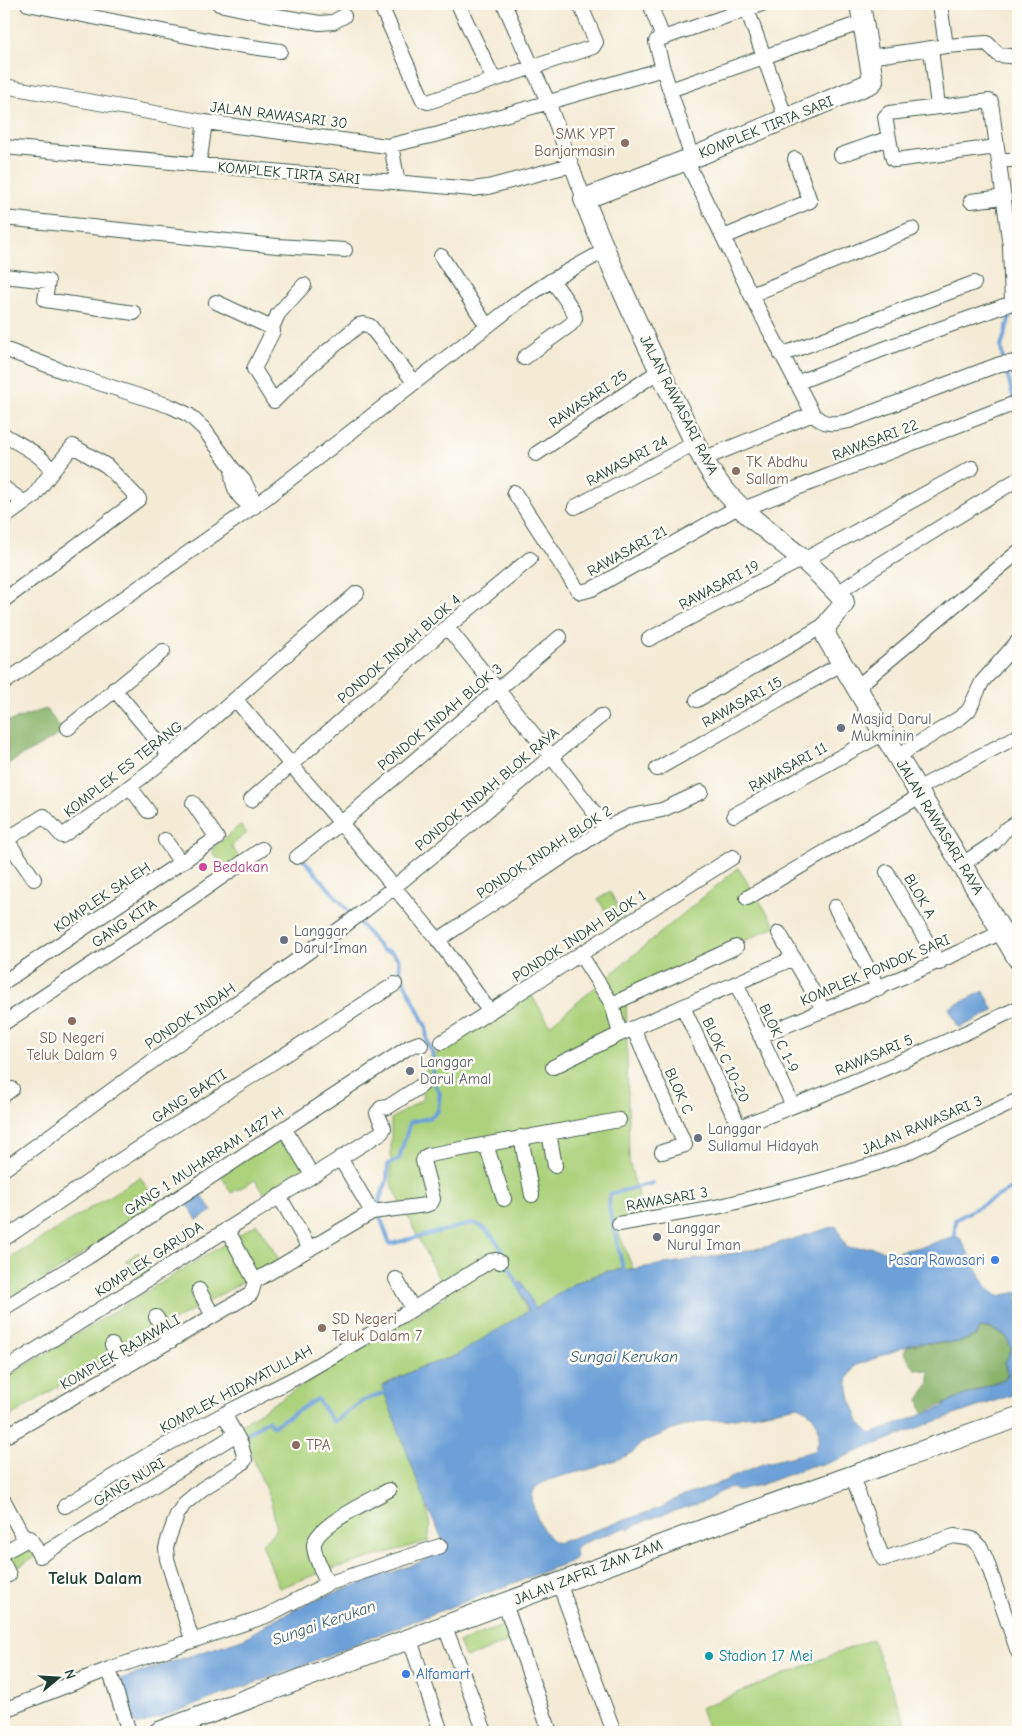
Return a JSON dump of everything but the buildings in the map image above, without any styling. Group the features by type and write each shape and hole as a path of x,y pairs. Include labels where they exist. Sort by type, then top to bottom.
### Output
{"street":[{"path":"28,4 218,42 280,51"},
{"path":"219,4 271,15 320,22 333,22 344,16"},
{"path":"380,4 424,100 428,102 593,47 596,42 580,4"},
{"path":"458,4 494,80"},
{"name":"JALAN RAWASARI RAYA","path":"504,4 548,102 604,251 659,371 699,451 721,486 838,593"},
{"path":"650,4 663,38"},
{"path":"762,4 747,8 728,9 657,40 656,44 689,159 751,295 813,414 819,420 830,424 849,421 1000,364 1017,362 1018,366"},
{"path":"940,4 946,46"},
{"path":"747,8 786,119"},
{"path":"670,90 764,57 862,13"},
{"name":"KOMPLEK TIRTA SARI","path":"584,199 689,159 871,83 873,81 862,13"},
{"path":"869,57 946,46 987,43 999,54 1018,57"},
{"path":"931,49 938,106"},
{"name":"JALAN RAWASARI 30","path":"4,86 205,122 392,146 663,69"},
{"path":"796,383 894,345 1012,303 1010,246 1004,197 998,154 992,106 989,101 889,113 885,117 888,138 893,159 895,160 998,154 1018,160"},
{"path":"199,165 205,122"},
{"path":"841,155 888,138"},
{"path":"392,146 398,183"},
{"name":"KOMPLEK TIRTA SARI","path":"4,147 479,189 571,165"},
{"path":"724,237 809,202 809,197 795,159"},
{"path":"971,201 1004,197"},
{"path":"4,218 277,246 345,250"},
{"path":"751,295 912,229"},
{"path":"4,683 253,505 517,303 552,280 604,251"},
{"path":"441,256 487,326"},
{"path":"4,276 48,281 45,300 134,313"},
{"path":"524,358 570,326 574,321 573,312 552,280"},
{"path":"781,355 974,283"},
{"path":"304,286 278,314 272,328 273,331 254,369 274,401 305,370 359,325 363,324 370,326 414,382"},
{"path":"216,302 272,328"},
{"path":"4,349 180,411 197,421 248,489 253,505"},
{"name":"RAWASARI 25","path":"536,454 659,371"},
{"name":"RAWASARI 22","path":"742,507 1018,402"},
{"name":"RAWASARI 24","path":"575,507 699,451 813,414"},
{"path":"4,435 30,450 48,464 51,473"},
{"path":"4,518 34,496 73,446 107,466 139,499 4,600"},
{"name":"RAWASARI 19","path":"649,639 803,560 972,468"},
{"path":"697,700 826,624 841,610 844,603 838,593 876,567 1018,479"},
{"path":"4,488 26,503"},
{"name":"RAWASARI 21","path":"514,492 576,588 581,592 588,591 742,507"},
{"path":"857,687 1018,552"},
{"name":"PONDOK INDAH BLOK 4","path":"251,800 447,627 530,559"},
{"name":"KOMPLEK ES TERANG","path":"5,840 44,816 62,836 170,756 357,593"},
{"name":"JALAN RAWASARI RAYA","path":"826,624 825,635 961,864 1008,932 1018,959"},
{"path":"447,627 551,756 606,828"},
{"name":"PONDOK INDAH BLOK 3","path":"297,857 560,637"},
{"path":"898,756 961,717 969,710 982,682 1018,641"},
{"path":"68,728 163,651"},
{"name":"RAWASARI 15","path":"657,768 843,663"},
{"path":"114,689 170,756"},
{"path":"235,699 341,822 438,940 490,1012"},
{"name":"PONDOK INDAH BLOK RAYA","path":"394,888 601,716"},
{"name":"RAWASARI 11","path":"734,815 884,733"},
{"path":"747,898 919,792 1018,736"},
{"path":"130,787 148,810"},
{"name":"PONDOK INDAH BLOK 2","path":"438,940 606,828 631,816 662,810 701,792"},
{"name":"KOMPLEK SALEH","path":"4,982 217,838 193,803"},
{"path":"961,864 994,843 1004,831 1018,822"},
{"path":"5,840 34,880"},
{"path":"165,840 181,863"},
{"name":"GANG KITA","path":"4,1023 204,890 262,849"},
{"name":"PONDOK INDAH BLOK 1","path":"442,1042 733,857"},
{"name":"BLOK A","path":"888,872 939,963"},
{"name":"PONDOK INDAH","path":"4,1169 146,1066 271,980 394,888"},
{"path":"834,907 879,988"},
{"name":"KOMPLEK PONDOK SARI","path":"760,1036 939,963 1008,932"},
{"path":"779,933 824,1011"},
{"path":"612,1004 736,947"},
{"path":"580,954 627,1031"},
{"path":"553,1067 627,1031 794,958"},
{"name":"BLOK C 1-9","path":"736,983 792,1106"},
{"name":"GANG BAKTI","path":"4,1240 116,1162 394,984"},
{"name":"BLOK C 10-20","path":"683,1006 739,1127"},
{"name":"RAWASARI 5","path":"739,1127 946,1043 1018,1008"},
{"name":"BLOK C","path":"627,1031 684,1145 662,1152"},
{"name":"GANG 1 MUHARRAM 1427 H","path":"4,1308 88,1257 409,1047 419,1043 421,1045"},
{"name":"KOMPLEK GARUDA","path":"4,1370 382,1132 384,1128 377,1113 381,1108 388,1107 422,1084"},
{"name":"JALAN RAWASARI 3","path":"721,1206 822,1180 878,1163 908,1152 1018,1100"},
{"path":"340,1158 378,1212 431,1203 433,1199 423,1161 429,1155 619,1120"},
{"path":"284,1128 312,1176"},
{"path":"549,1132 555,1166"},
{"path":"521,1137 532,1195"},
{"path":"486,1145 504,1199"},
{"path":"278,1196 310,1249"},
{"name":"RAWASARI 3","path":"619,1224 721,1206"},
{"name":"KOMPLEK RAJAWALI","path":"4,1437 213,1316 310,1249 378,1212"},
{"path":"227,1229 254,1287"},
{"name":"KOMPLEK HIDAYATULLAH","path":"65,1506 151,1453 295,1378 413,1309 490,1261 496,1260 500,1262"},
{"path":"396,1279 413,1309"},
{"path":"199,1290 213,1316"},
{"path":"156,1317 171,1341"},
{"path":"112,1345 126,1367"},
{"path":"192,1640 167,1559 166,1548 177,1515 184,1504 202,1489 244,1462 245,1456 238,1439 224,1414"},
{"name":"JALAN ZAFRI ZAM ZAM","path":"159,1732 742,1515 1017,1422"},
{"name":"GANG NURI","path":"25,1540 32,1539 40,1556 238,1439"},
{"path":"852,1477 883,1559 954,1536 972,1539 986,1559 1018,1652"},
{"path":"327,1584 314,1546 315,1540 320,1533 345,1514 389,1490"},
{"path":"4,1500 25,1540 4,1552"},
{"path":"4,1710 108,1668 266,1616 327,1584 440,1546"},
{"path":"558,1583 614,1732"},
{"path":"505,1604 550,1732"},
{"path":"445,1626 485,1732"},
{"path":"410,1640 441,1732"},
{"path":"108,1668 128,1732"}],"green space":[{"path":"46,709 64,732 4,766 4,723"},
{"path":"240,825 247,833 231,846 242,861 227,872 211,850"},
{"path":"738,868 776,926 626,997 629,1161 644,1217 615,1223 633,1269 606,1271 573,1284 535,1309 521,1282 523,1301 528,1311 455,1356 419,1368 382,1386 427,1506 430,1528 428,1541 329,1570 279,1588 262,1543 277,1529 271,1502 239,1425 447,1296 391,1183 391,1119 423,1099 427,1059 477,1029 526,996 532,996 550,1025"},
{"path":"610,892 624,917 613,923 598,899"},
{"path":"283,1135 307,1168 292,1176 289,1184 266,1196 255,1180 231,1193 221,1174"},
{"path":"140,1177 158,1204 4,1306 4,1262"},
{"path":"257,1224 280,1261 79,1374 4,1420 4,1379"},
{"path":"138,1252 150,1270 137,1279 125,1261"},
{"path":"987,1328 1006,1336 1011,1350 1005,1362 1006,1377 923,1413 919,1400 929,1383 929,1371 915,1369 904,1352 908,1346 959,1342 976,1336 979,1329"},
{"path":"29,1540 37,1556 13,1569 4,1553"},
{"path":"505,1625 511,1641 466,1658 459,1642"},
{"path":"872,1639 909,1732 709,1732 700,1708"}],"water":[{"path":"984,991 994,1011 959,1028 949,1008"},
{"path":"199,1190 212,1211 197,1220 184,1198"},
{"name":"Sungai Kerukan","path":"836,1226 847,1248 871,1247 890,1253 924,1246 954,1236 960,1238 988,1289 998,1296 1018,1292 1018,1393 925,1425 823,1465 811,1466 760,1485 738,1490 730,1488 724,1490 703,1502 656,1517 629,1529 625,1528 580,1544 575,1550 576,1557 572,1561 374,1636 299,1667 139,1725 133,1722 120,1679 245,1638 270,1622 314,1600 415,1564 447,1550 427,1506 382,1386 419,1368 455,1356 528,1311 517,1283 521,1281 536,1309 573,1284 606,1271 633,1269 769,1246","holes":["988,1327 1006,1336 1012,1350 1005,1362 1008,1373 1007,1378 946,1403 942,1407 871,1434 859,1422 851,1400 847,1380 855,1366 915,1343 960,1342 976,1335 978,1329","798,1406 810,1413 817,1423 819,1435 814,1451 762,1464 713,1486 677,1498 663,1507 557,1543 549,1537 538,1521 533,1495 534,1490 544,1482 620,1459 633,1452 642,1443 683,1426"]}],"waterway":[{"path":"1003,360 1001,347 1013,306"},
{"path":"1005,366 1014,400"},
{"path":"304,860 352,915"},
{"path":"357,920 382,950 391,952 398,958 401,975 426,1027 427,1040 435,1061 431,1078 440,1093 438,1111 429,1118 410,1122 399,1159 388,1164 387,1181 380,1198 379,1207"},
{"path":"624,1273 609,1207 610,1194 653,1183"},
{"path":"955,1241 955,1220 1018,1185"},
{"path":"379,1214 390,1244 474,1223 483,1227 496,1241 519,1287"},
{"path":"240,1438 268,1420 273,1426 317,1399 333,1422 363,1401 387,1392"}],"place":[{"name":"SMK YPT Banjarmasin","path":"625,143"},
{"name":"TK Abdhu Sallam","path":"736,471"},
{"name":"Masjid Darul Mukminin","path":"841,728"},
{"name":"Bedakan","path":"203,867"},
{"name":"Langgar Darul Iman","path":"284,940"},
{"name":"SD Negeri Teluk Dalam 9","path":"72,1021"},
{"name":"Langgar Darul Amal","path":"410,1071"},
{"name":"Langgar Sullamul Hidayah","path":"698,1138"},
{"name":"Langgar Nurul Iman","path":"657,1237"},
{"name":"Pasar Rawasari","path":"995,1260"},
{"name":"SD Negeri Teluk Dalam 7","path":"322,1328"},
{"name":"TPA","path":"296,1445"},
{"name":"Stadion 17 Mei","path":"709,1656"},
{"name":"Alfamart","path":"406,1674"}],"district":[{"name":"Teluk Dalam","path":"95,1578"}]}
